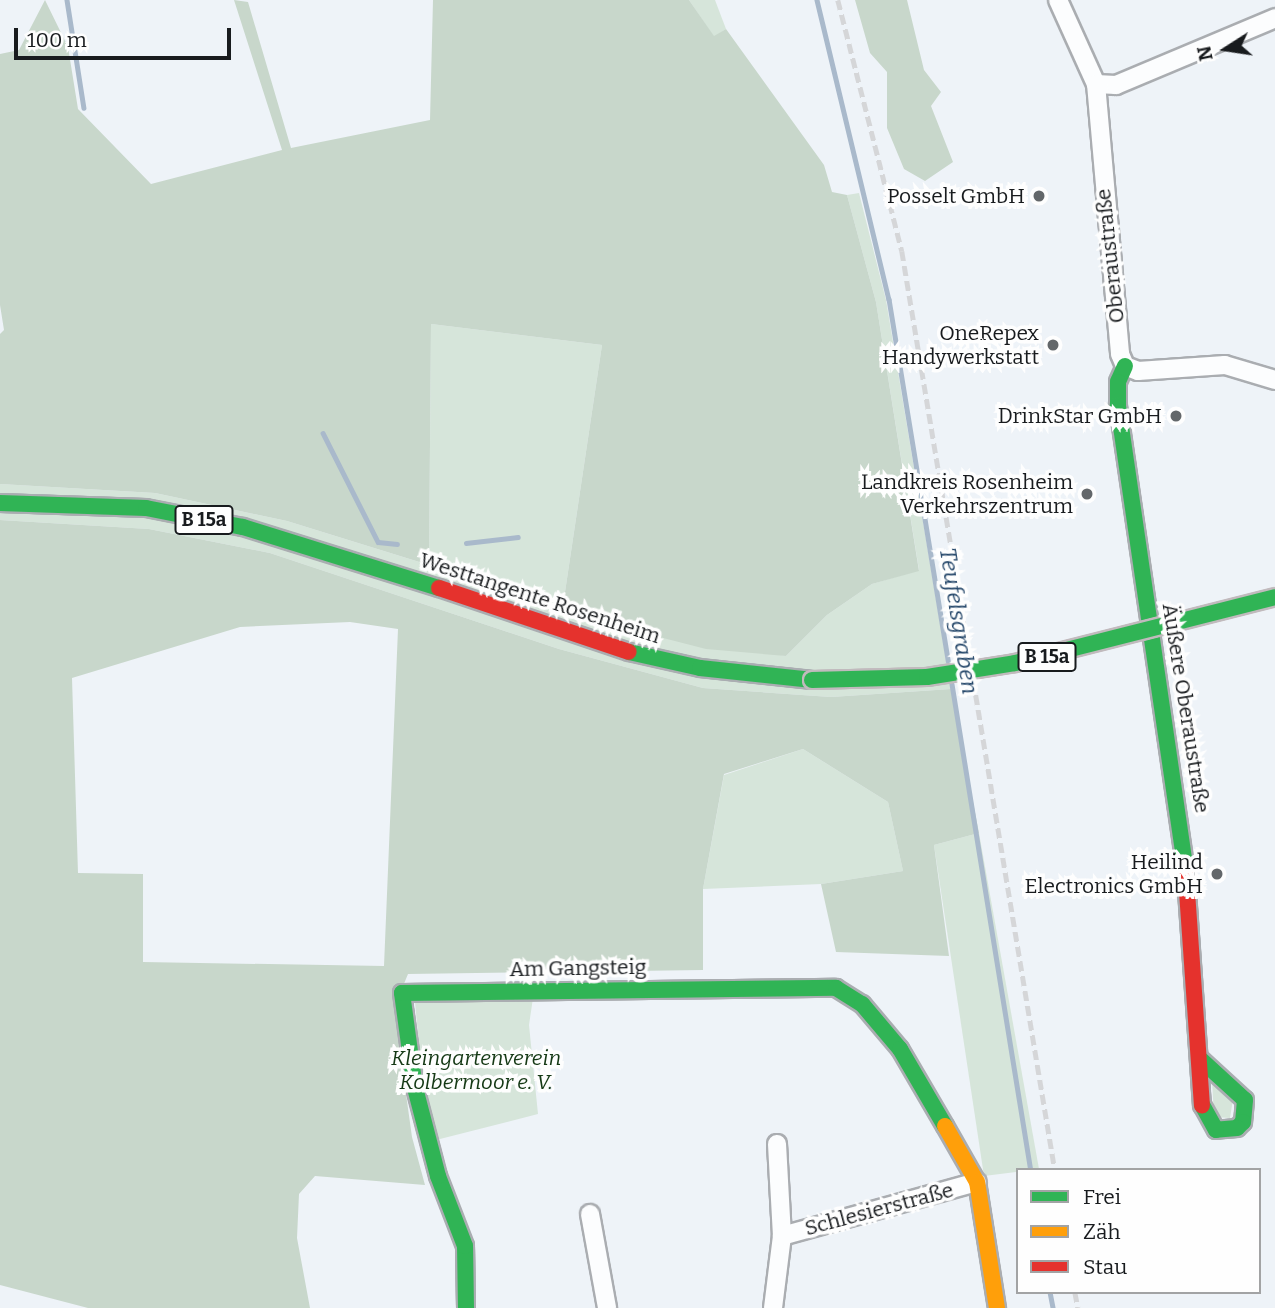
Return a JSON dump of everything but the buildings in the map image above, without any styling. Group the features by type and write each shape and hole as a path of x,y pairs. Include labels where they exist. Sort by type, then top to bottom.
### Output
{"main road":[{"name":"Äußere Oberaustraße","path":"1125,366 1118,382 1118,406 1178,788 1199,1058"},
{"name":"Westtangente Rosenheim","path":"0,503 146,508 243,527 375,566 615,649 700,668 812,680 915,678 1015,663 1275,597"},
{"name":"Am Gangsteig","path":"466,1308 465,1246 438,1176 418,1100 402,993 805,985 836,988 862,1004 883,1025 977,1182"},
{"path":"977,1182 997,1308"}],"street":[{"name":"Oberaustraße","path":"1058,0 1096,84 1120,354 1125,366"},
{"path":"1096,84 1116,85 1275,18"},
{"path":"1125,366 1138,371 1225,365 1275,380"},
{"name":"Schlesierstraße","path":"773,1308 782,1236 777,1143"},
{"name":"Schlesierstraße","path":"782,1236 977,1182"},
{"path":"590,1214 607,1308"}],"green space":[{"path":"45,0 68,47 78,109 151,184 282,150 234,0 248,2 291,148 430,120 433,0 689,0 714,36 726,29 824,165 832,192 847,195 876,302 919,571 872,584 827,615 786,656 706,649 562,612 602,345 431,324 429,565 287,521 155,493 0,484 0,334 4,330 0,305 0,54 19,50"},
{"path":"689,0 715,0 726,29 714,37"},
{"path":"855,0 907,0 924,70 941,92 931,106 953,162 925,181 904,169 887,128 887,72 870,53"},
{"path":"859,193 886,300 951,689 831,697 703,688 559,649 270,553 149,529 0,520 0,484 155,493 287,521 429,565 431,324 602,345 562,612 786,656 827,615 872,584 919,570 876,302 847,195"},
{"path":"0,520 149,529 270,553 559,649 703,688 831,697 951,689 979,833 934,845 949,956 836,952 821,884 903,871 888,802 803,749 724,774 703,889 703,970 408,974 394,1008 412,1137 425,1185 315,1176 299,1194 297,1238 310,1308 88,1308 0,1285","holes":["350,622 398,629 384,966 143,962 143,874 78,873 72,678 240,627"]},
{"path":"803,749 888,802 903,871 821,884 703,889 724,775"},
{"path":"979,833 1039,1168 1016,1168 1016,1172 984,1176 934,845"},
{"name":"Kleingartenverein Kolbermoor e. V.","path":"533,998 529,1025 538,1114 436,1140 425,1107 415,1002"},
{"path":"1212,1080 1233,1099 1230,1118 1214,1117"}],"waterway":[{"path":"67,0 84,108"},
{"name":"Teufelsgraben","path":"817,0 889,299 948,661"},
{"path":"323,433 378,542 397,544"},
{"path":"466,543 518,537"},
{"name":"Teufelsgraben","path":"952,684 1031,1168"},
{"name":"Teufelsgraben","path":"1050,1294 1053,1308"}],"railway":[{"path":"838,0 902,251 1055,1168"},
{"path":"1075,1294 1078,1308"}],"traffic: fast":[{"path":"1125,366 1118,382 1118,406 1185,863"},
{"path":"0,503 146,508 243,527 439,588"},
{"path":"812,680 927,677 1015,663 1275,597"},
{"path":"629,652 700,668 812,680"},
{"path":"466,1308 465,1246 438,1176 415,1088 402,993 836,988 862,1004 900,1049 945,1126"},
{"path":"1199,1058 1245,1100 1243,1122 1237,1128 1216,1130 1202,1105"}],"traffic: slow":[{"path":"945,1126 977,1182 997,1308"}],"traffic: jam":[{"path":"439,588 629,652"},
{"path":"1185,863 1202,1105"}],"place":[{"name":"Posselt GmbH","path":"1039,196"},
{"name":"OneRepex Handywerkstatt","path":"1053,345"},
{"name":"DrinkStar GmbH","path":"1176,416"},
{"name":"Landkreis Rosenheim Verkehrszentrum","path":"1087,494"},
{"name":"Heilind Electronics GmbH","path":"1217,874"}]}
